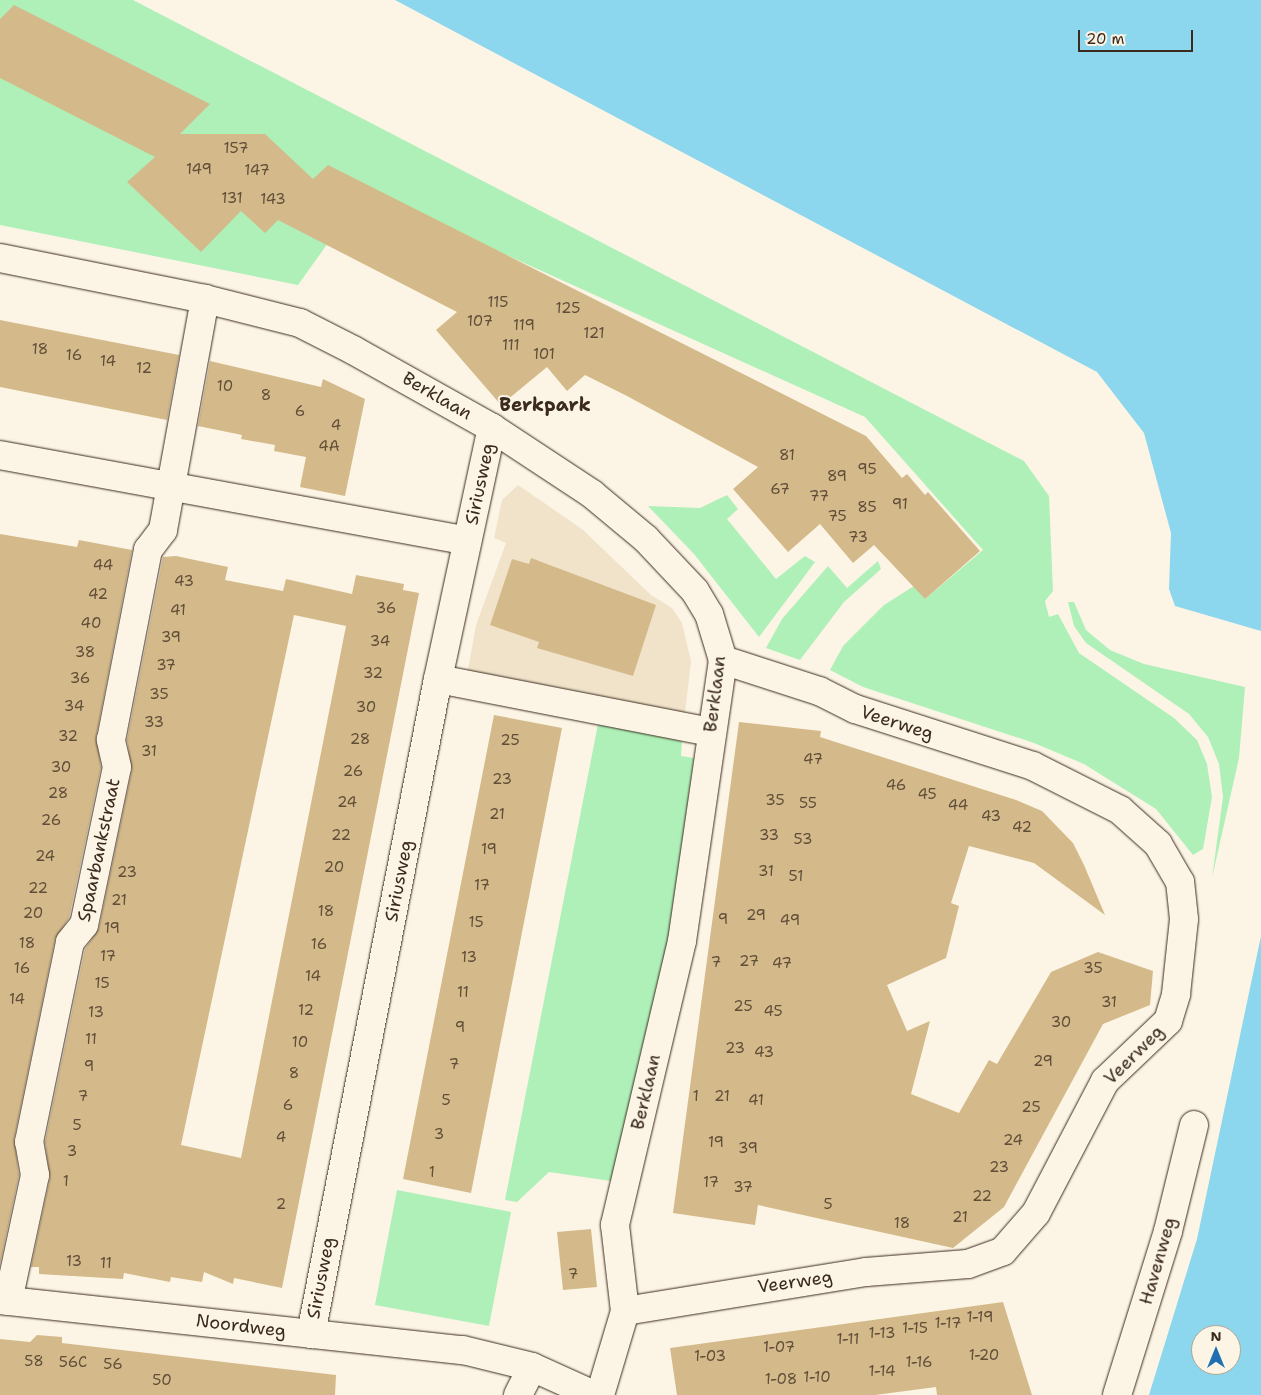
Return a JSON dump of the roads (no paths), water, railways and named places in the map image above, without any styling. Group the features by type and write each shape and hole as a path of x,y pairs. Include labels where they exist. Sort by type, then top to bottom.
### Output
{"street":[{"name":"Berklaan","path":"0,258 205,299 300,323 492,428 592,494 646,539 694,591 718,633 723,660 710,732 682,941 615,1225 625,1311"},
{"path":"171,486 205,299"},
{"name":"Siriusweg","path":"310,1334 438,679 492,428"},
{"path":"0,455 467,541"},
{"name":"Spaarbankstraat","path":"4,1301 35,1175 29,1142 70,942 84,925 117,767 111,740 148,550 163,530 171,486"},
{"name":"Veerweg","path":"625,1311 856,1273 962,1265 1002,1251 1036,1213 1105,1081 1168,1021 1176,994 1184,919 1180,882 1158,844 1120,810 1033,766 855,709 818,691 723,660"},
{"path":"438,679 710,732"},
{"name":"Havenweg","path":"1117,1395 1168,1231 1194,1125"},
{"name":"Noordweg","path":"4,1301 463,1350 532,1367 594,1395"},
{"path":"600,1395 625,1311"},
{"path":"518,1395 532,1367"}],"water":[{"path":"395,0 1261,0 1261,631 1175,606 1169,589 1171,533 1144,433 1097,372"},
{"path":"1261,936 1261,1395 1149,1395 1197,1239"}],"district":[{"name":"Berkpark","path":"545,405"}]}
